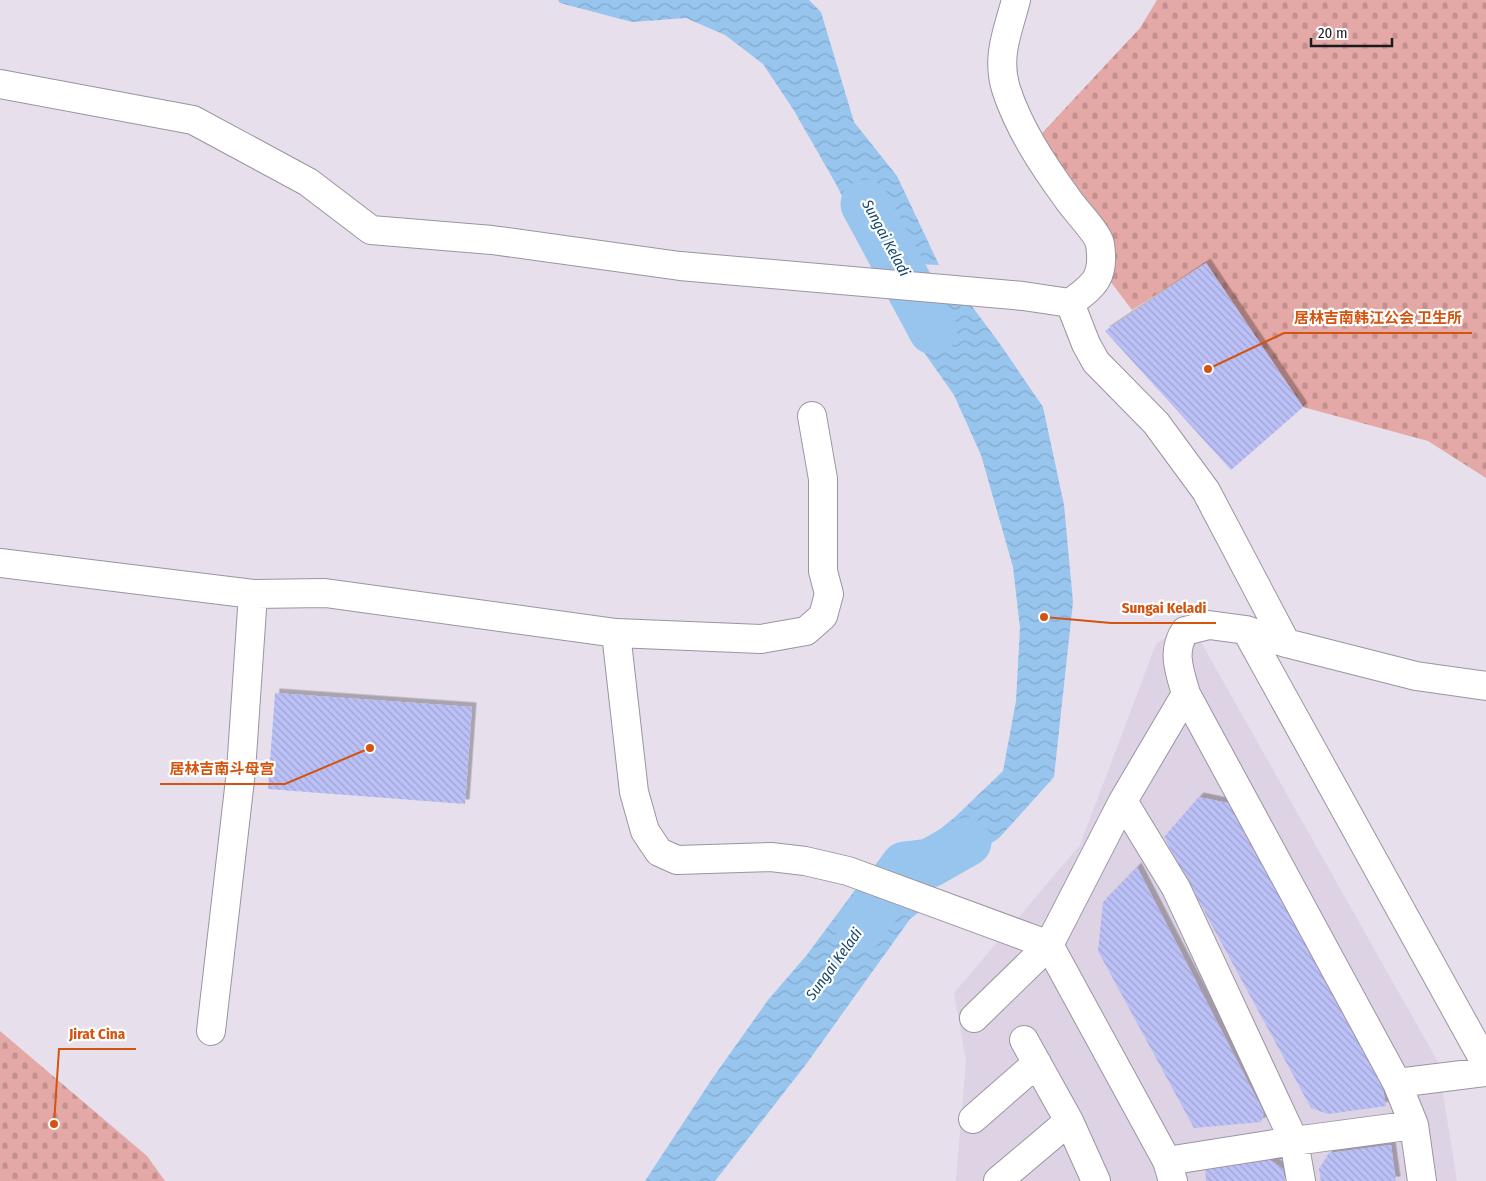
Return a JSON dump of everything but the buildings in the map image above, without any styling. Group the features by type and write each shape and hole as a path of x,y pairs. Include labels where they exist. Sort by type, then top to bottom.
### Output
{"street":[{"path":"0,84 193,120 308,182 371,230 492,240 680,266 1023,296 1070,303 1092,288 1101,269 1100,242 1031,145 1006,88 1001,55 1016,0"},
{"path":"1070,303 1086,344 1096,362 1156,423 1206,491 1286,644"},
{"path":"0,563 253,594 325,593 616,633 761,639 806,631 823,616 829,594 823,571 823,480 812,416"},
{"path":"210,1031 241,771 253,594"},
{"path":"1422,1181 1414,1125 1397,1083 1186,694 1178,664 1178,642 1185,631 1208,625 1246,630 1286,644 1416,676 1486,686"},
{"path":"1246,630 1486,1064"},
{"path":"616,633 634,792 645,831 660,852 677,860 771,857 805,861 848,871 1049,945 1172,1176 1294,1140 1414,1125"},
{"path":"974,1018 1049,945 1122,801 1186,694"},
{"path":"1122,801 1176,888 1294,1140 1301,1181"},
{"path":"1024,1040 1070,1121 1095,1181"},
{"path":"973,1119 1037,1063"},
{"path":"1397,1083 1486,1072"},
{"path":"998,1181 1070,1121"}],"shaded area":[{"path":"1189,621 1438,1062 1457,1181 956,1181 966,1061 954,993 1080,845 1156,644"}],"green space":[{"path":"1157,0 1486,0 1486,478 1428,441 1303,407 1206,263 1132,310 1101,269 1031,145 1140,28"},
{"path":"0,1031 147,1156 165,1181 0,1181"}],"water":[{"path":"558,0 809,0 821,12 854,122 897,176 939,265 875,262 836,184 793,109 763,64 725,35 686,18 632,22 560,3"},
{"path":"893,298 968,301 1043,407 1064,505 1073,602 1054,777 999,838 935,881 890,858 918,847 955,817 1003,771 1016,701 1020,628 1013,567 981,455 954,395 923,351"},
{"path":"861,882 922,910 910,919 807,1063 715,1181 645,1181 712,1079 768,1000 806,956"}],"waterway":[{"name":"Sungai Keladi","path":"865,204 933,330"},
{"name":"Sungai Keladi","path":"860,928 905,866 930,863 967,842"}],"place":[{"name":"居林吉南韩江公会 卫生所","path":"1208,369"},
{"name":"Sungai Keladi","path":"1044,617"},
{"name":"居林吉南斗母宫","path":"370,748"},
{"name":"Jirat Cina","path":"54,1124"}]}
